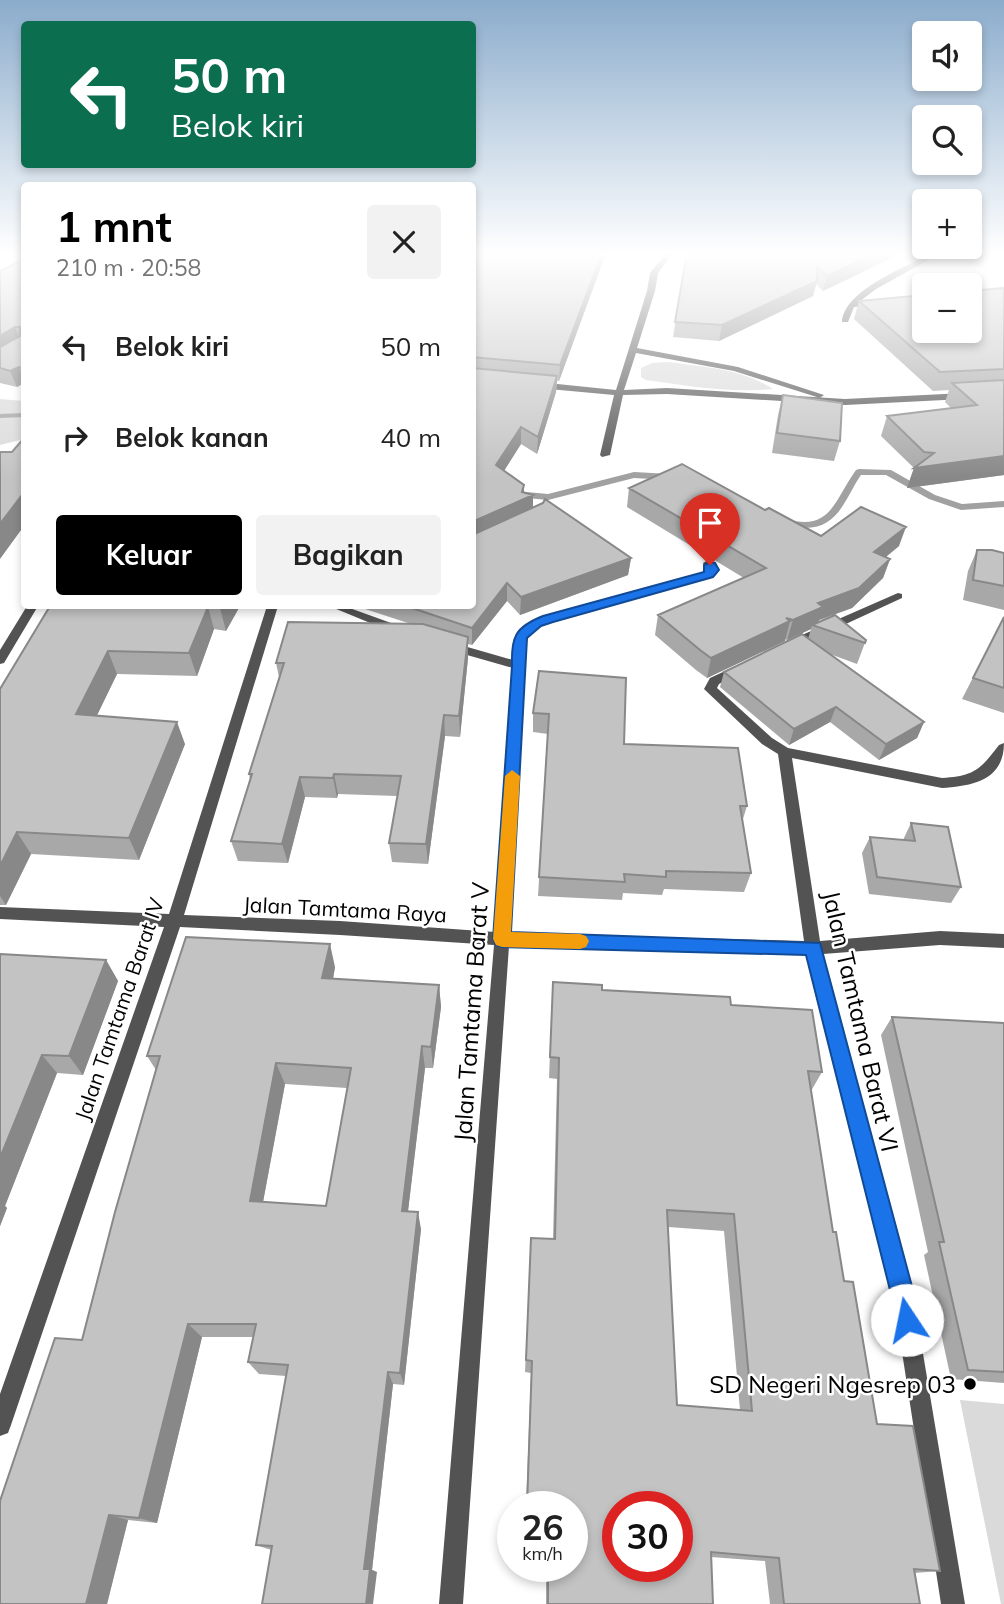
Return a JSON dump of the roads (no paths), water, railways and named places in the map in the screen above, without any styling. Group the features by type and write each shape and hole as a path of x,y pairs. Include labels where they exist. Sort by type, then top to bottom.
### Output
{"street":[{"path":"605,455 619,393 639,328"},
{"path":"633,350 735,369 845,402"},
{"path":"526,383 619,393 667,391 845,402 980,395"},
{"name":"Jalan Tamtama Barat V","path":"451,1604 502,939 519,666 518,643 527,629 537,623 708,574 712,570 708,563"},
{"path":"777,651 898,596"},
{"path":"0,660 30,609"},
{"name":"Jalan Tamtama Barat IV","path":"0,1425 173,921 272,609"},
{"path":"343,609 410,635"},
{"path":"434,642 519,666"},
{"path":"752,663 714,681 710,689 767,741 784,752 942,783 966,782 984,775 1004,748"},
{"name":"Jalan Tamtama Barat VI","path":"784,752 813,948 903,1294 953,1604"},
{"name":"Jalan Tamtama Raya","path":"0,913 502,939 813,948 940,938 1004,941"}],"waterway":[{"path":"0,416 21,415"},
{"path":"783,521 804,525 826,521 838,508 859,472 888,472 932,497 961,507 1004,504"},
{"path":"516,494 548,497 634,475 670,477"}],"place":[{"name":"SD Negeri Ngesrep 03","path":"970,1384"}]}
